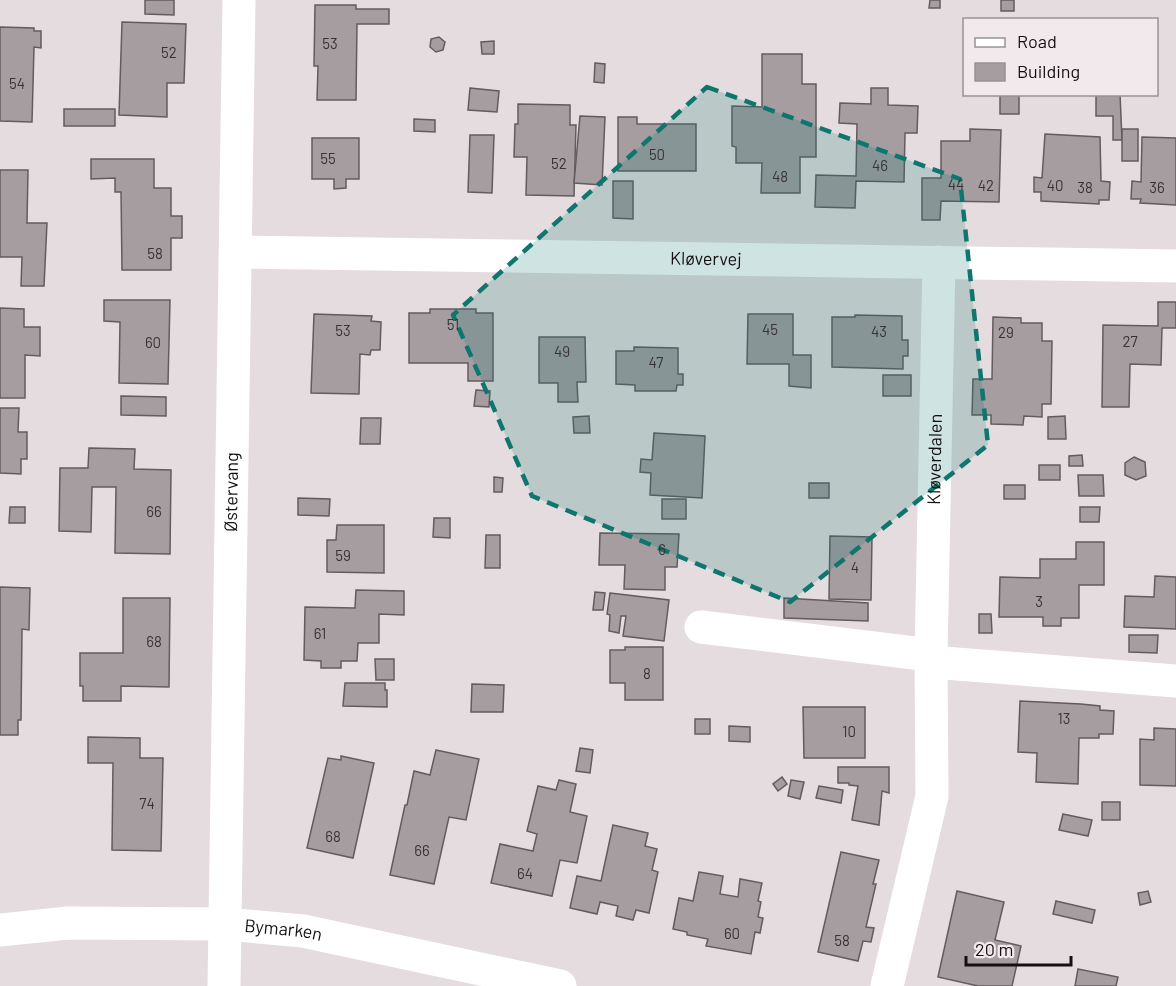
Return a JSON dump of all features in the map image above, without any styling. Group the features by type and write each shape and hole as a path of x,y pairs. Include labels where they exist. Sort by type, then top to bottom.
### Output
{"street":[{"name":"Østervang","path":"224,986 239,0"},
{"name":"Kløvervej","path":"236,252 1176,266"},
{"name":"Kløverdalen","path":"887,986 932,796 931,658 939,262"},
{"path":"701,627 931,658 1176,681"},
{"name":"Bymarken","path":"0,930 68,923 225,924 303,931 560,986"}],"highlighted area":[{"path":"707,87 960,179 988,445 790,602 532,496 453,315"}],"building":[{"path":"145,0 174,0 174,15 145,14"},
{"path":"930,0 940,0 940,8 929,8"},
{"path":"1001,0 1014,0 1014,11 1001,11"},
{"path":"315,5 356,5 356,9 389,9 389,24 357,24 356,100 317,100 318,66 314,66"},
{"path":"122,22 186,24 184,83 167,83 167,117 119,115"},
{"path":"0,27 34,28 34,31 41,31 41,48 34,47 32,122 0,121"},
{"path":"439,37 445,42 443,50 436,52 430,47 431,39"},
{"path":"494,41 494,54 482,54 481,42"},
{"path":"762,54 802,54 802,84 816,84 816,157 800,157 800,193 761,193 762,163 736,163 736,147 732,146 732,106 762,107"},
{"path":"595,63 605,64 604,83 594,82"},
{"path":"470,88 499,91 497,112 468,110"},
{"path":"871,88 888,88 888,105 918,106 917,133 905,133 904,182 856,181 855,208 815,207 816,175 856,176 857,124 839,123 840,103 871,104"},
{"path":"1000,96 1019,96 1019,114 1000,114"},
{"path":"1096,96 1120,96 1122,140 1113,140 1113,116 1096,116"},
{"path":"518,104 570,105 570,125 576,125 574,196 526,195 527,157 514,157"},
{"path":"64,109 115,109 115,126 64,126"},
{"path":"580,116 605,117 602,185 574,183"},
{"path":"618,117 637,117 637,124 696,124 696,171 618,171"},
{"path":"414,119 435,120 435,132 414,131"},
{"path":"970,129 1001,130 999,202 941,201 940,220 922,220 922,178 941,178 941,141 970,141"},
{"path":"1122,129 1138,129 1138,161 1122,161"},
{"path":"1045,134 1100,137 1101,181 1110,182 1109,200 1099,200 1099,204 1041,201 1041,192 1034,192 1034,177 1042,178"},
{"path":"470,135 494,135 492,193 468,192"},
{"path":"1142,137 1176,138 1176,205 1140,203 1141,199 1131,199 1132,181 1141,182"},
{"path":"312,138 359,138 359,179 346,179 346,188 334,189 334,179 312,179"},
{"path":"91,159 154,159 154,188 171,188 171,216 182,216 182,238 171,238 171,270 122,270 121,192 115,192 115,178 91,179"},
{"path":"0,170 28,170 27,223 47,223 44,286 21,286 22,257 0,257"},
{"path":"613,181 633,181 633,219 613,218"},
{"path":"104,300 170,300 168,384 119,383 120,322 104,321"},
{"path":"1158,302 1176,302 1176,328 1162,328 1161,365 1130,364 1129,407 1102,407 1103,325 1158,326"},
{"path":"0,308 24,309 24,327 40,327 40,356 25,355 25,398 0,398"},
{"path":"430,309 476,309 476,313 493,313 493,381 468,381 468,363 409,363 409,313 430,313"},
{"path":"314,314 372,316 371,321 381,322 380,350 371,350 370,355 360,354 359,394 311,393"},
{"path":"748,314 793,314 793,355 811,355 811,388 789,386 789,364 747,364"},
{"path":"855,315 902,316 902,340 908,340 908,356 903,356 903,369 832,367 832,317 855,317"},
{"path":"993,317 1021,318 1021,323 1042,323 1042,341 1052,341 1051,404 1042,404 1042,417 1024,416 1023,425 991,424 991,415 972,415 973,379 992,379"},
{"path":"539,337 585,337 586,382 577,382 578,402 558,402 558,383 539,383"},
{"path":"634,347 678,348 678,374 683,374 683,385 677,385 676,391 635,391 635,385 616,384 616,351 634,351"},
{"path":"883,375 911,375 911,396 883,396"},
{"path":"476,390 490,391 489,407 474,406"},
{"path":"121,396 166,397 166,416 121,415"},
{"path":"0,408 19,408 18,432 27,432 27,459 21,459 21,474 0,473"},
{"path":"589,416 590,433 574,433 573,417"},
{"path":"1065,416 1066,439 1048,439 1048,417"},
{"path":"361,418 381,418 380,444 360,444"},
{"path":"654,433 705,436 702,498 650,495 651,473 640,472 641,459 652,460"},
{"path":"89,448 135,449 134,469 171,470 170,554 115,553 116,487 92,487 91,532 59,531 60,468 88,468"},
{"path":"1082,455 1083,466 1069,466 1069,456"},
{"path":"1134,457 1145,462 1146,476 1136,480 1125,475 1125,463"},
{"path":"1039,465 1060,465 1060,480 1039,480"},
{"path":"1078,475 1103,475 1104,496 1079,496"},
{"path":"494,477 503,478 502,492 494,492"},
{"path":"809,483 829,483 829,498 809,498"},
{"path":"1004,485 1025,485 1025,499 1004,499"},
{"path":"298,498 330,499 329,516 298,515"},
{"path":"662,499 686,499 686,519 662,519"},
{"path":"10,507 25,507 25,523 9,523"},
{"path":"1080,507 1100,507 1099,522 1080,522"},
{"path":"434,518 450,518 450,538 433,537"},
{"path":"337,525 384,525 384,573 327,572 327,540 336,540"},
{"path":"600,533 679,534 677,567 665,567 665,590 624,589 625,565 599,565"},
{"path":"486,535 500,535 500,568 485,568"},
{"path":"830,536 872,537 871,600 829,599"},
{"path":"1076,542 1104,542 1104,585 1079,585 1079,618 1061,618 1061,626 1043,626 1043,617 999,617 1000,577 1040,578 1040,559 1076,559"},
{"path":"1155,576 1176,577 1176,629 1124,627 1125,596 1154,597"},
{"path":"0,587 30,588 29,630 22,629 21,720 18,720 18,735 0,735"},
{"path":"356,590 404,591 404,615 379,614 379,643 358,643 357,661 341,661 341,668 321,668 321,661 304,660 305,607 355,608"},
{"path":"595,592 605,593 603,610 593,610"},
{"path":"610,593 669,600 664,641 623,636 626,616 621,616 619,633 609,631 610,615 607,614"},
{"path":"123,598 170,598 169,687 121,686 121,701 83,701 83,686 80,686 80,653 123,653"},
{"path":"784,598 868,603 868,621 784,618"},
{"path":"979,614 991,614 992,633 979,633"},
{"path":"1129,635 1158,635 1157,653 1129,652"},
{"path":"625,647 663,647 663,700 625,700 625,683 610,683 610,650 625,650"},
{"path":"375,659 394,659 394,680 376,680"},
{"path":"345,683 385,683 387,707 343,706"},
{"path":"472,684 504,685 503,712 471,712"},
{"path":"1020,701 1100,706 1100,710 1114,711 1113,734 1099,734 1099,738 1079,738 1078,784 1036,782 1037,753 1018,752"},
{"path":"803,707 865,707 865,758 804,758"},
{"path":"695,719 710,719 710,734 695,734"},
{"path":"729,726 750,727 750,742 729,741"},
{"path":"1154,728 1176,729 1176,786 1140,785 1140,739 1154,740"},
{"path":"88,737 140,738 140,758 163,758 161,851 112,850 113,763 88,763"},
{"path":"580,748 593,750 590,773 576,771"},
{"path":"436,750 479,759 466,820 449,817 434,884 390,875 414,771 430,775"},
{"path":"341,756 374,763 353,858 307,848 328,758 341,760"},
{"path":"838,767 889,767 889,793 882,791 879,825 852,820 858,786 838,783"},
{"path":"782,777 787,784 778,791 773,784"},
{"path":"559,780 576,784 570,812 587,816 577,863 560,860 552,896 491,883 500,844 533,851 537,834 527,831 538,786 556,790"},
{"path":"791,780 804,782 800,799 788,796"},
{"path":"819,786 843,790 841,803 816,798"},
{"path":"1102,802 1120,802 1120,820 1102,820"},
{"path":"1063,814 1092,820 1088,836 1059,830"},
{"path":"613,825 648,833 645,846 657,849 652,870 658,872 649,913 636,910 633,920 616,916 618,906 600,902 597,914 570,908 577,876 601,881"},
{"path":"841,852 879,860 866,927 874,928 871,942 863,941 858,961 818,952"},
{"path":"699,872 723,876 720,894 738,897 740,879 762,883 758,901 761,902 758,917 763,918 760,933 755,932 751,954 706,946 708,939 687,935 687,932 673,929 679,898 693,901"},
{"path":"957,891 1004,902 995,940 1021,946 1012,986 978,986 938,977"},
{"path":"1148,891 1151,902 1140,905 1138,893"},
{"path":"1056,901 1095,910 1092,923 1053,914"},
{"path":"1078,969 1118,977 1116,986 1075,986"}]}
